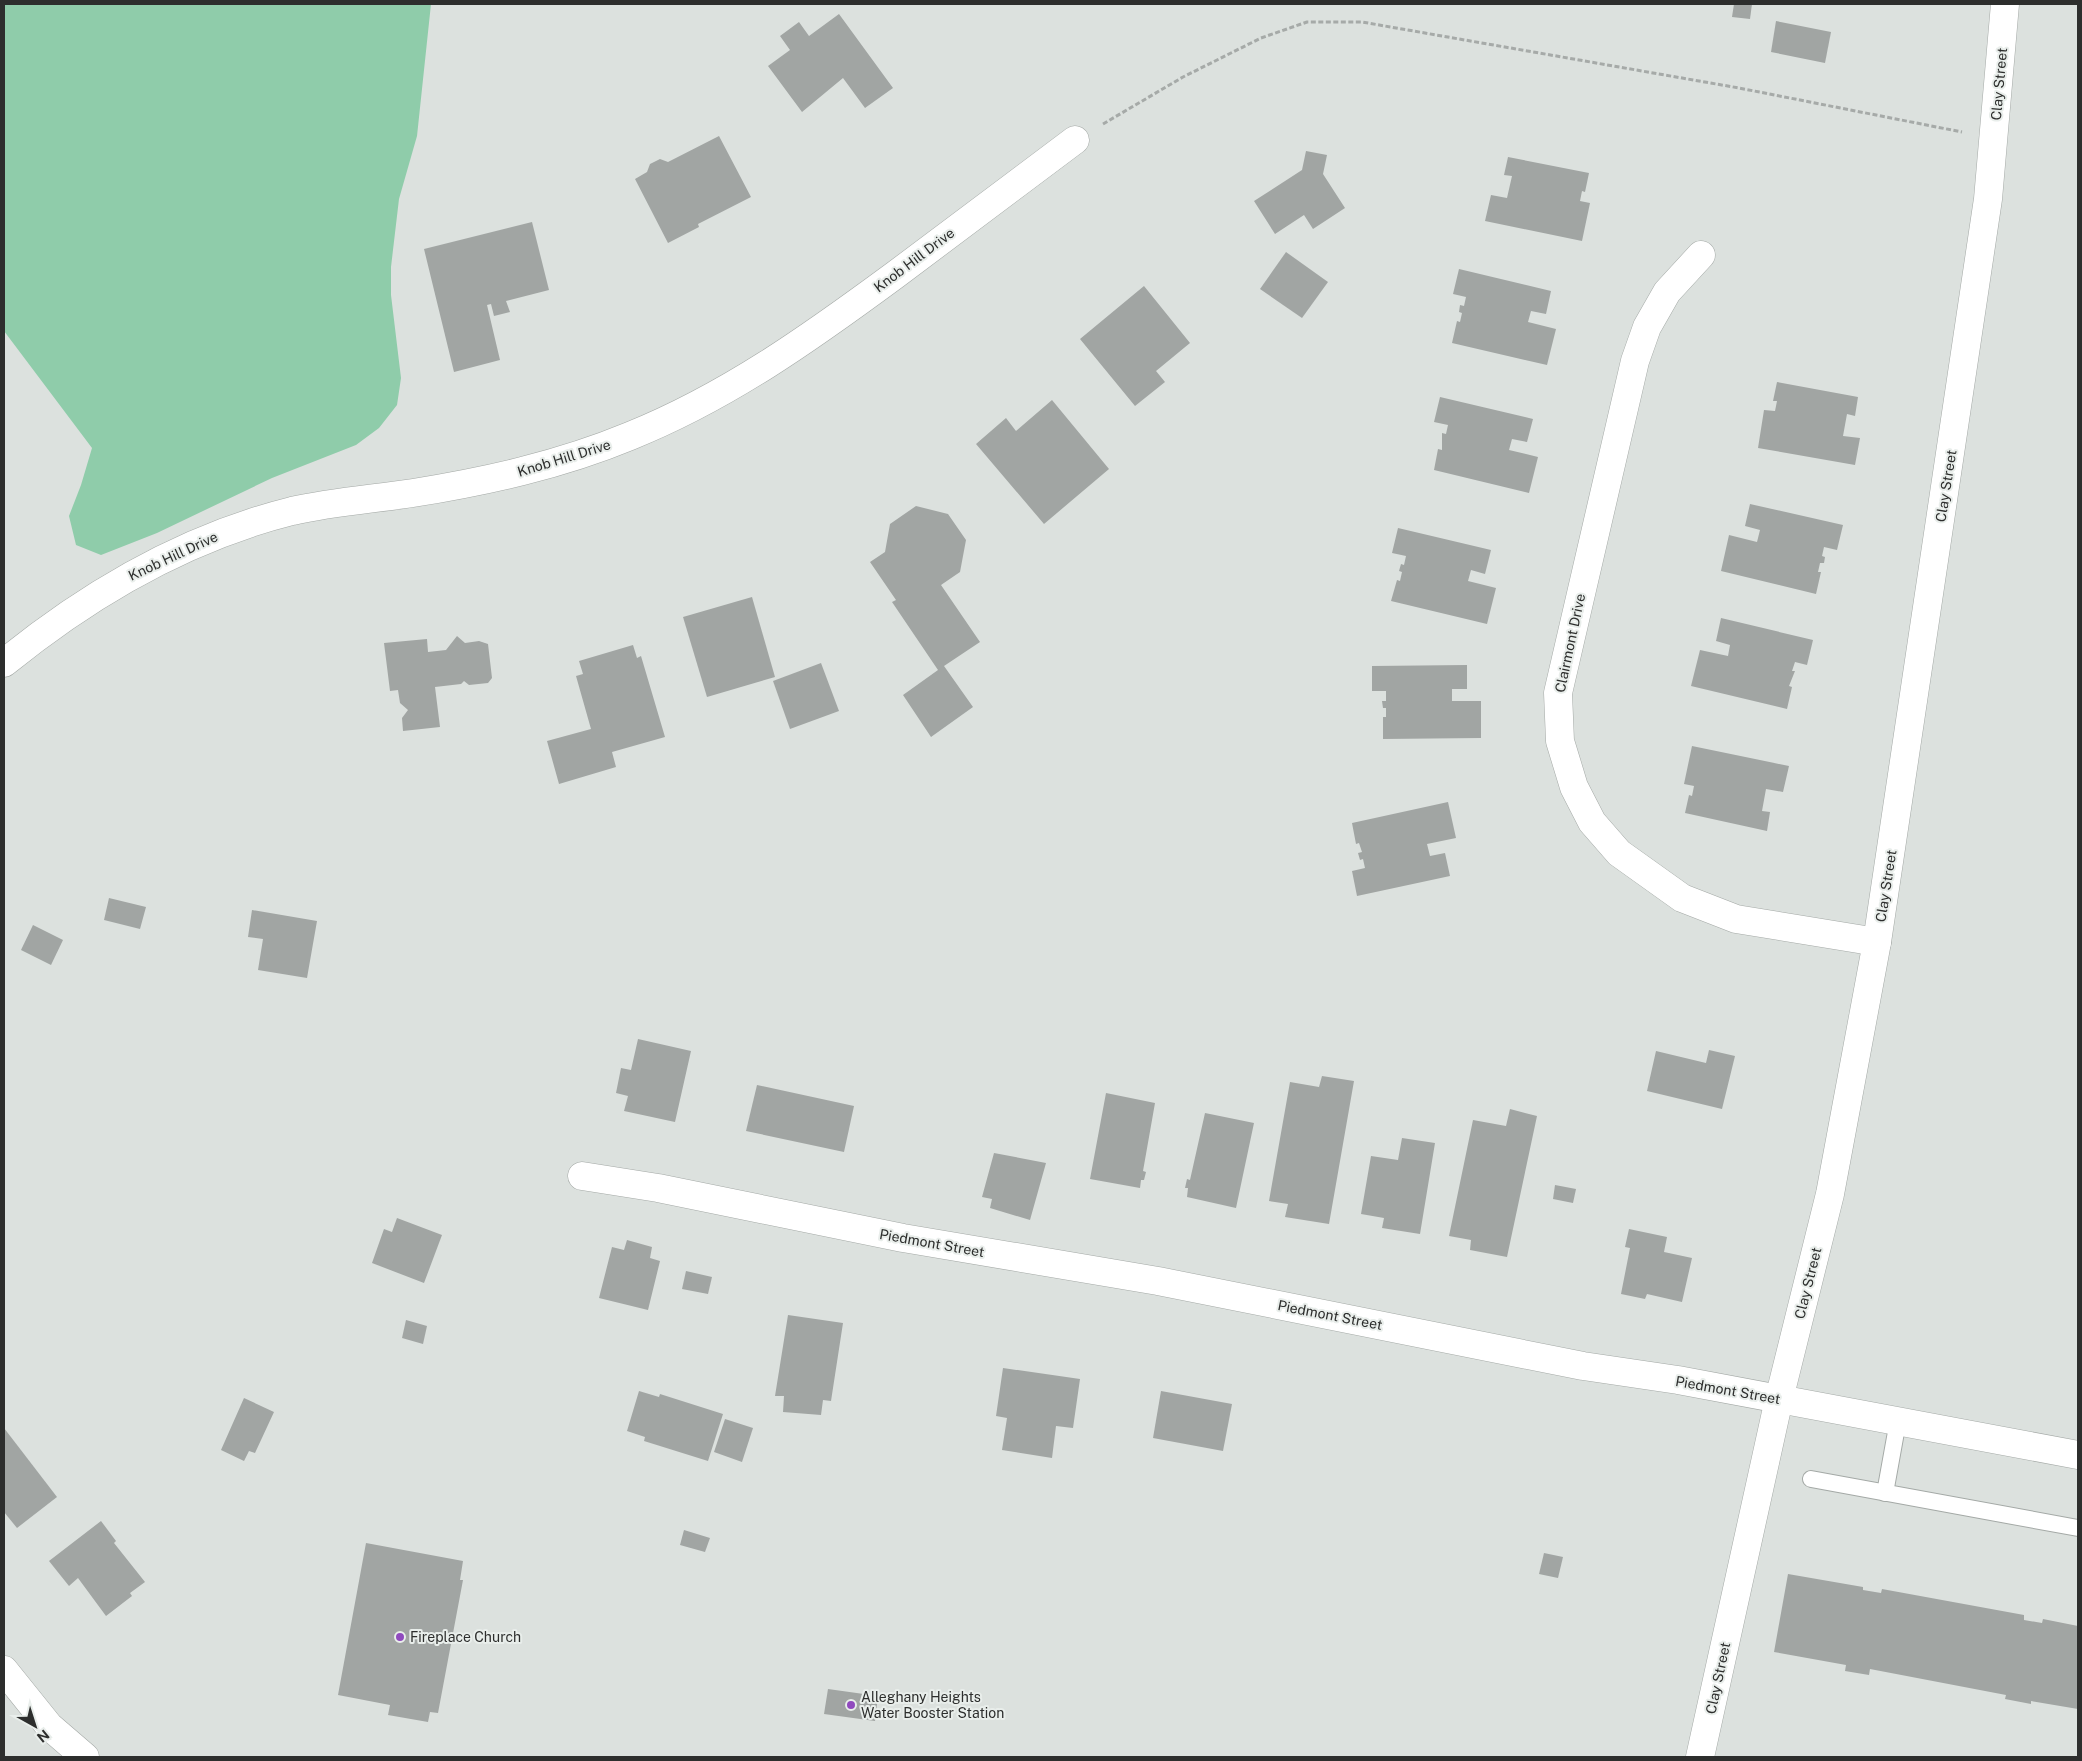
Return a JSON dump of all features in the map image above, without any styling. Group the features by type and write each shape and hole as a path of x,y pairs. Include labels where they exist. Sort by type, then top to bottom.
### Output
{"street":[{"name":"Clay Street","path":"1700,1757 1779,1399 1830,1194 1877,942 1970,326 1994,138 2005,4"},
{"name":"Knob Hill Drive","path":"4,663 37,636 88,601 140,569 207,538 292,512 486,480 542,466 630,436 694,407 756,373 812,336 1076,140"},
{"name":"Clairmont Drive","path":"1701,255 1666,292 1647,327 1635,361 1558,693 1560,741 1574,787 1592,822 1619,853 1682,898 1736,919 1877,942"},
{"name":"Piedmont Street","path":"582,1176 658,1188 903,1238 1158,1281 1583,1366 1779,1399 2078,1454"},
{"path":"4,1670 49,1726 85,1757"}],"lane":[{"path":"1885,1493 1898,1421"},
{"path":"1811,1479 2078,1528"}],"path":[{"path":"1076,140 1184,77 1261,38 1307,22 1362,22 1470,40 1739,88 1994,138"}],"green space":[{"path":"4,4 431,4 417,136 399,199 391,267 391,295 401,378 397,405 379,428 356,445 272,478 157,533 101,555 76,545 69,516 92,448 4,331"}],"building":[{"path":"1734,4 1752,4 1750,19 1732,17"},
{"path":"839,14 893,88 865,108 843,78 802,112 768,66 790,50 780,36 799,22 809,36"},
{"path":"1776,21 1831,32 1825,63 1771,52"},
{"path":"719,136 751,197 698,224 699,227 668,243 635,179 647,172 650,164 660,159 668,162"},
{"path":"1306,151 1327,155 1323,174 1345,208 1313,229 1304,215 1275,234 1254,201 1302,170"},
{"path":"1508,157 1589,173 1585,192 1582,191 1580,201 1590,203 1582,241 1485,221 1491,195 1507,198 1512,176 1504,175"},
{"path":"532,222 549,290 506,301 510,312 494,316 491,304 487,305 500,360 454,372 424,249"},
{"path":"1286,252 1328,282 1302,318 1260,289"},
{"path":"1459,269 1551,291 1546,314 1531,311 1528,322 1556,329 1547,365 1452,343 1457,321 1460,322 1462,313 1459,312 1460,305 1464,306 1466,297 1453,294"},
{"path":"1144,286 1190,343 1156,371 1165,382 1135,406 1080,339"},
{"path":"1777,382 1858,397 1855,416 1847,414 1843,436 1860,438 1855,465 1758,448 1764,410 1775,411 1777,401 1773,401"},
{"path":"1440,397 1533,419 1527,442 1512,439 1509,450 1538,457 1529,493 1434,470 1438,449 1442,450 1442,433 1446,434 1448,425 1434,422"},
{"path":"1052,400 1109,469 1044,524 976,444 1006,418 1016,431"},
{"path":"1750,504 1843,525 1837,550 1824,547 1822,556 1825,557 1824,563 1820,563 1818,572 1821,572 1816,594 1721,571 1729,535 1757,542 1760,530 1745,526"},
{"path":"916,506 948,514 966,540 960,572 941,585 980,642 944,666 973,707 931,737 903,695 938,670 892,602 896,600 870,562 885,552 890,524"},
{"path":"1398,528 1491,550 1485,574 1471,570 1468,581 1496,588 1487,624 1391,601 1397,580 1400,581 1402,572 1399,571 1401,564 1404,565 1406,556 1392,553"},
{"path":"752,597 775,677 707,697 683,617"},
{"path":"1721,618 1813,640 1807,665 1795,662 1792,671 1795,671 1789,686 1792,687 1787,709 1691,686 1700,650 1728,656 1730,645 1716,641"},
{"path":"457,636 465,643 479,641 488,644 492,678 488,683 469,685 464,681 461,684 435,687 440,727 403,731 402,718 408,710 400,703 398,690 390,691 384,643 427,639 428,652 446,650"},
{"path":"633,645 637,658 641,656 665,737 612,752 616,767 559,784 547,741 591,729 576,676 583,674 579,661"},
{"path":"821,663 839,711 790,729 773,681"},
{"path":"1467,665 1467,689 1452,689 1452,701 1481,701 1481,738 1383,739 1383,717 1386,717 1386,708 1383,708 1382,701 1386,701 1386,691 1372,691 1372,666"},
{"path":"1692,746 1789,766 1783,792 1766,789 1762,811 1770,812 1767,831 1685,813 1689,795 1692,796 1694,786 1684,784"},
{"path":"1448,802 1456,838 1427,844 1430,856 1445,853 1450,876 1357,896 1352,871 1365,868 1363,859 1360,860 1358,853 1362,852 1359,843 1356,844 1352,823"},
{"path":"109,898 146,907 140,929 104,920"},
{"path":"252,910 317,921 307,978 258,970 263,939 248,937"},
{"path":"33,925 63,940 51,965 21,950"},
{"path":"638,1039 691,1051 675,1122 624,1111 628,1096 616,1093 621,1068 631,1070"},
{"path":"1709,1050 1735,1056 1722,1109 1647,1091 1656,1051 1706,1063"},
{"path":"1322,1076 1354,1081 1329,1224 1285,1217 1288,1204 1269,1201 1290,1082 1319,1087"},
{"path":"757,1085 854,1106 844,1152 746,1131"},
{"path":"1106,1093 1155,1103 1143,1171 1146,1172 1144,1180 1141,1180 1140,1188 1090,1179"},
{"path":"1510,1109 1537,1116 1507,1257 1470,1250 1471,1240 1449,1236 1473,1120 1506,1126"},
{"path":"1205,1113 1254,1123 1236,1208 1187,1197 1188,1188 1185,1188 1187,1179 1190,1180"},
{"path":"1402,1138 1435,1143 1420,1234 1382,1228 1384,1218 1361,1214 1371,1156 1398,1160"},
{"path":"994,1153 1046,1163 1030,1220 990,1208 992,1199 982,1197"},
{"path":"1555,1185 1576,1189 1573,1203 1553,1199"},
{"path":"397,1218 442,1235 424,1283 372,1263 384,1229 392,1232"},
{"path":"1629,1229 1667,1237 1664,1252 1692,1258 1682,1302 1647,1294 1645,1299 1621,1294 1630,1248 1625,1247"},
{"path":"627,1240 652,1247 650,1258 660,1261 648,1310 599,1298 612,1247 624,1250"},
{"path":"686,1271 712,1277 708,1294 682,1289"},
{"path":"788,1315 843,1323 831,1401 823,1400 821,1415 783,1412 784,1396 775,1396"},
{"path":"406,1320 427,1326 423,1344 402,1338"},
{"path":"1003,1368 1080,1379 1073,1428 1056,1426 1052,1458 1002,1450 1007,1418 996,1416"},
{"path":"639,1391 659,1397 660,1394 723,1414 708,1461 644,1441 645,1437 627,1431"},
{"path":"1161,1391 1232,1404 1223,1451 1153,1438"},
{"path":"244,1398 274,1412 255,1453 249,1451 244,1461 221,1450"},
{"path":"725,1419 753,1428 742,1462 714,1452"},
{"path":"4,1428 57,1497 17,1528 4,1512"},
{"path":"101,1521 116,1541 114,1543 145,1582 130,1593 132,1596 106,1616 78,1578 69,1586 49,1561"},
{"path":"684,1530 710,1538 705,1552 680,1545"},
{"name":"Fireplace Church","path":"366,1543 463,1561 460,1580 463,1580 438,1713 430,1712 428,1722 388,1715 390,1705 338,1695"},
{"path":"1544,1553 1563,1557 1558,1578 1539,1574"},
{"path":"1788,1574 1863,1587 1863,1590 1881,1593 1882,1589 2024,1615 2024,1620 2042,1623 2043,1619 2078,1626 2078,1709 2031,1701 2031,1704 2005,1699 2006,1695 1870,1669 1869,1675 1845,1671 1846,1665 1774,1652"},
{"name":"Alleghany Heights Water Booster Station","path":"828,1689 878,1696 875,1721 824,1714"}],"place":[{"name":"Fireplace Church","path":"400,1637"},
{"name":"Alleghany Heights Water Booster Station","path":"851,1705"}]}
